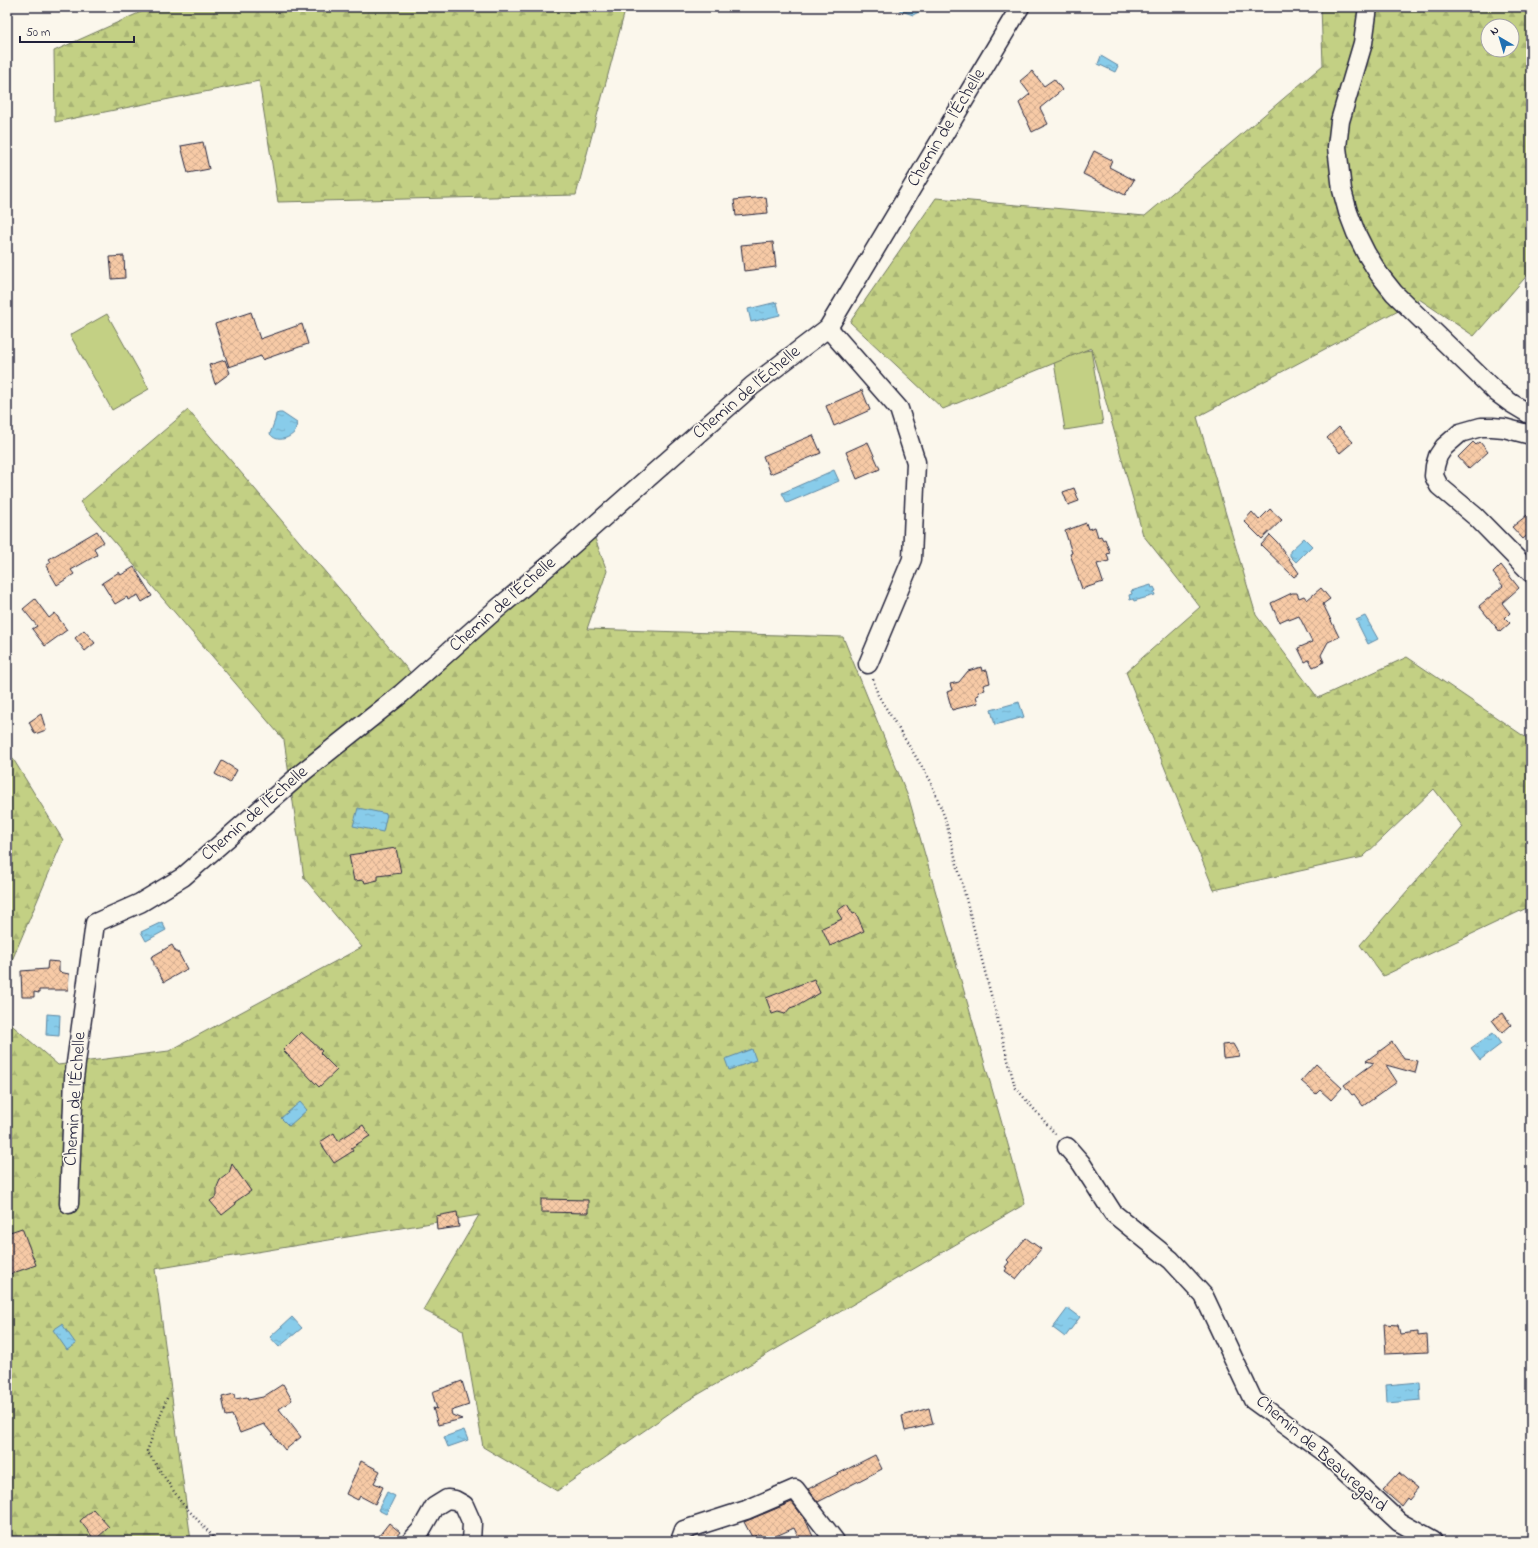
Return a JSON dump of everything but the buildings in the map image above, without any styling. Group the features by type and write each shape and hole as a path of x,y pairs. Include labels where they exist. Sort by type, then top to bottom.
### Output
{"street":[{"name":"Chemin de l’Échelle","path":"69,1204 74,1078 95,923 140,903 183,877 303,772 400,694 552,563 752,386 828,328 1020,7"},
{"path":"1368,7 1363,43 1340,121 1337,147 1342,190 1356,233 1379,274 1394,293 1496,392 1531,415"},
{"path":"828,328 899,409 916,462 912,559 868,664"},
{"path":"1531,435 1504,428 1492,427 1481,427 1460,433 1444,447 1438,456 1434,476 1439,486 1476,517 1531,573"},
{"name":"Chemin de Beauregard","path":"1066,1147 1081,1164 1113,1213 1171,1260 1204,1296 1246,1382 1253,1400 1323,1451 1399,1522 1433,1541"},
{"path":"680,1541 684,1530 746,1510 795,1489 835,1541"},
{"path":"411,1541 421,1530 434,1507 447,1499 455,1500 464,1505 472,1523 471,1541"}],"path":[{"path":"868,664 878,695 930,780 945,818 1015,1087 1066,1147"},
{"path":"167,1398 147,1451 181,1502 217,1541"}],"green space":[{"path":"152,7 626,7 576,195 278,202 259,81 55,122 54,51"},
{"path":"1321,7 1531,7 1531,271 1474,336 1419,299 1197,417 1256,615 1318,698 1407,657 1531,741 1531,906 1383,976 1360,945 1463,827 1434,789 1363,857 1214,890 1126,672 1200,607 1143,535 1091,348 943,409 850,322 936,198 1145,216 1323,65"},
{"path":"107,314 149,389 112,410 70,335"},
{"path":"1091,350 1103,424 1065,430 1053,356"},
{"path":"188,410 415,678 590,525 607,571 587,629 843,637 909,799 1025,1204 687,1401 557,1491 483,1447 463,1330 423,1310 479,1215 155,1269 191,1541 7,1541 7,1021 58,1065 169,1051 362,947 304,878 284,740 80,502"},
{"path":"7,749 63,840 7,972"}],"water":[{"path":"900,7 928,7 913,15 899,10"},
{"path":"1101,56 1118,66 1115,72 1098,64"},
{"path":"777,302 780,315 751,322 748,309"},
{"path":"282,413 297,423 295,432 289,437 282,439 273,437 270,434 276,414"},
{"path":"834,470 839,481 787,503 782,493"},
{"path":"1304,538 1312,546 1296,562 1290,556 1290,551"},
{"path":"1151,585 1156,591 1154,592 1155,595 1134,601 1133,599 1130,600 1129,595 1132,594 1131,591"},
{"path":"1365,616 1378,639 1368,644 1356,620"},
{"path":"1019,702 1024,717 995,725 991,710"},
{"path":"358,808 387,814 383,832 353,826"},
{"path":"162,922 166,930 146,941 141,932"},
{"path":"47,1014 60,1015 59,1036 46,1035"},
{"path":"1493,1033 1501,1044 1480,1060 1471,1048"},
{"path":"752,1049 756,1060 729,1070 725,1059"},
{"path":"300,1102 307,1110 289,1126 281,1118"},
{"path":"1068,1308 1080,1317 1065,1337 1053,1328"},
{"path":"292,1317 302,1328 279,1347 270,1337"},
{"path":"62,1324 76,1344 67,1350 53,1330"},
{"path":"1420,1382 1421,1400 1387,1403 1386,1385"},
{"path":"464,1430 468,1440 448,1447 444,1437"},
{"path":"387,1492 395,1496 386,1514 378,1510"}]}
